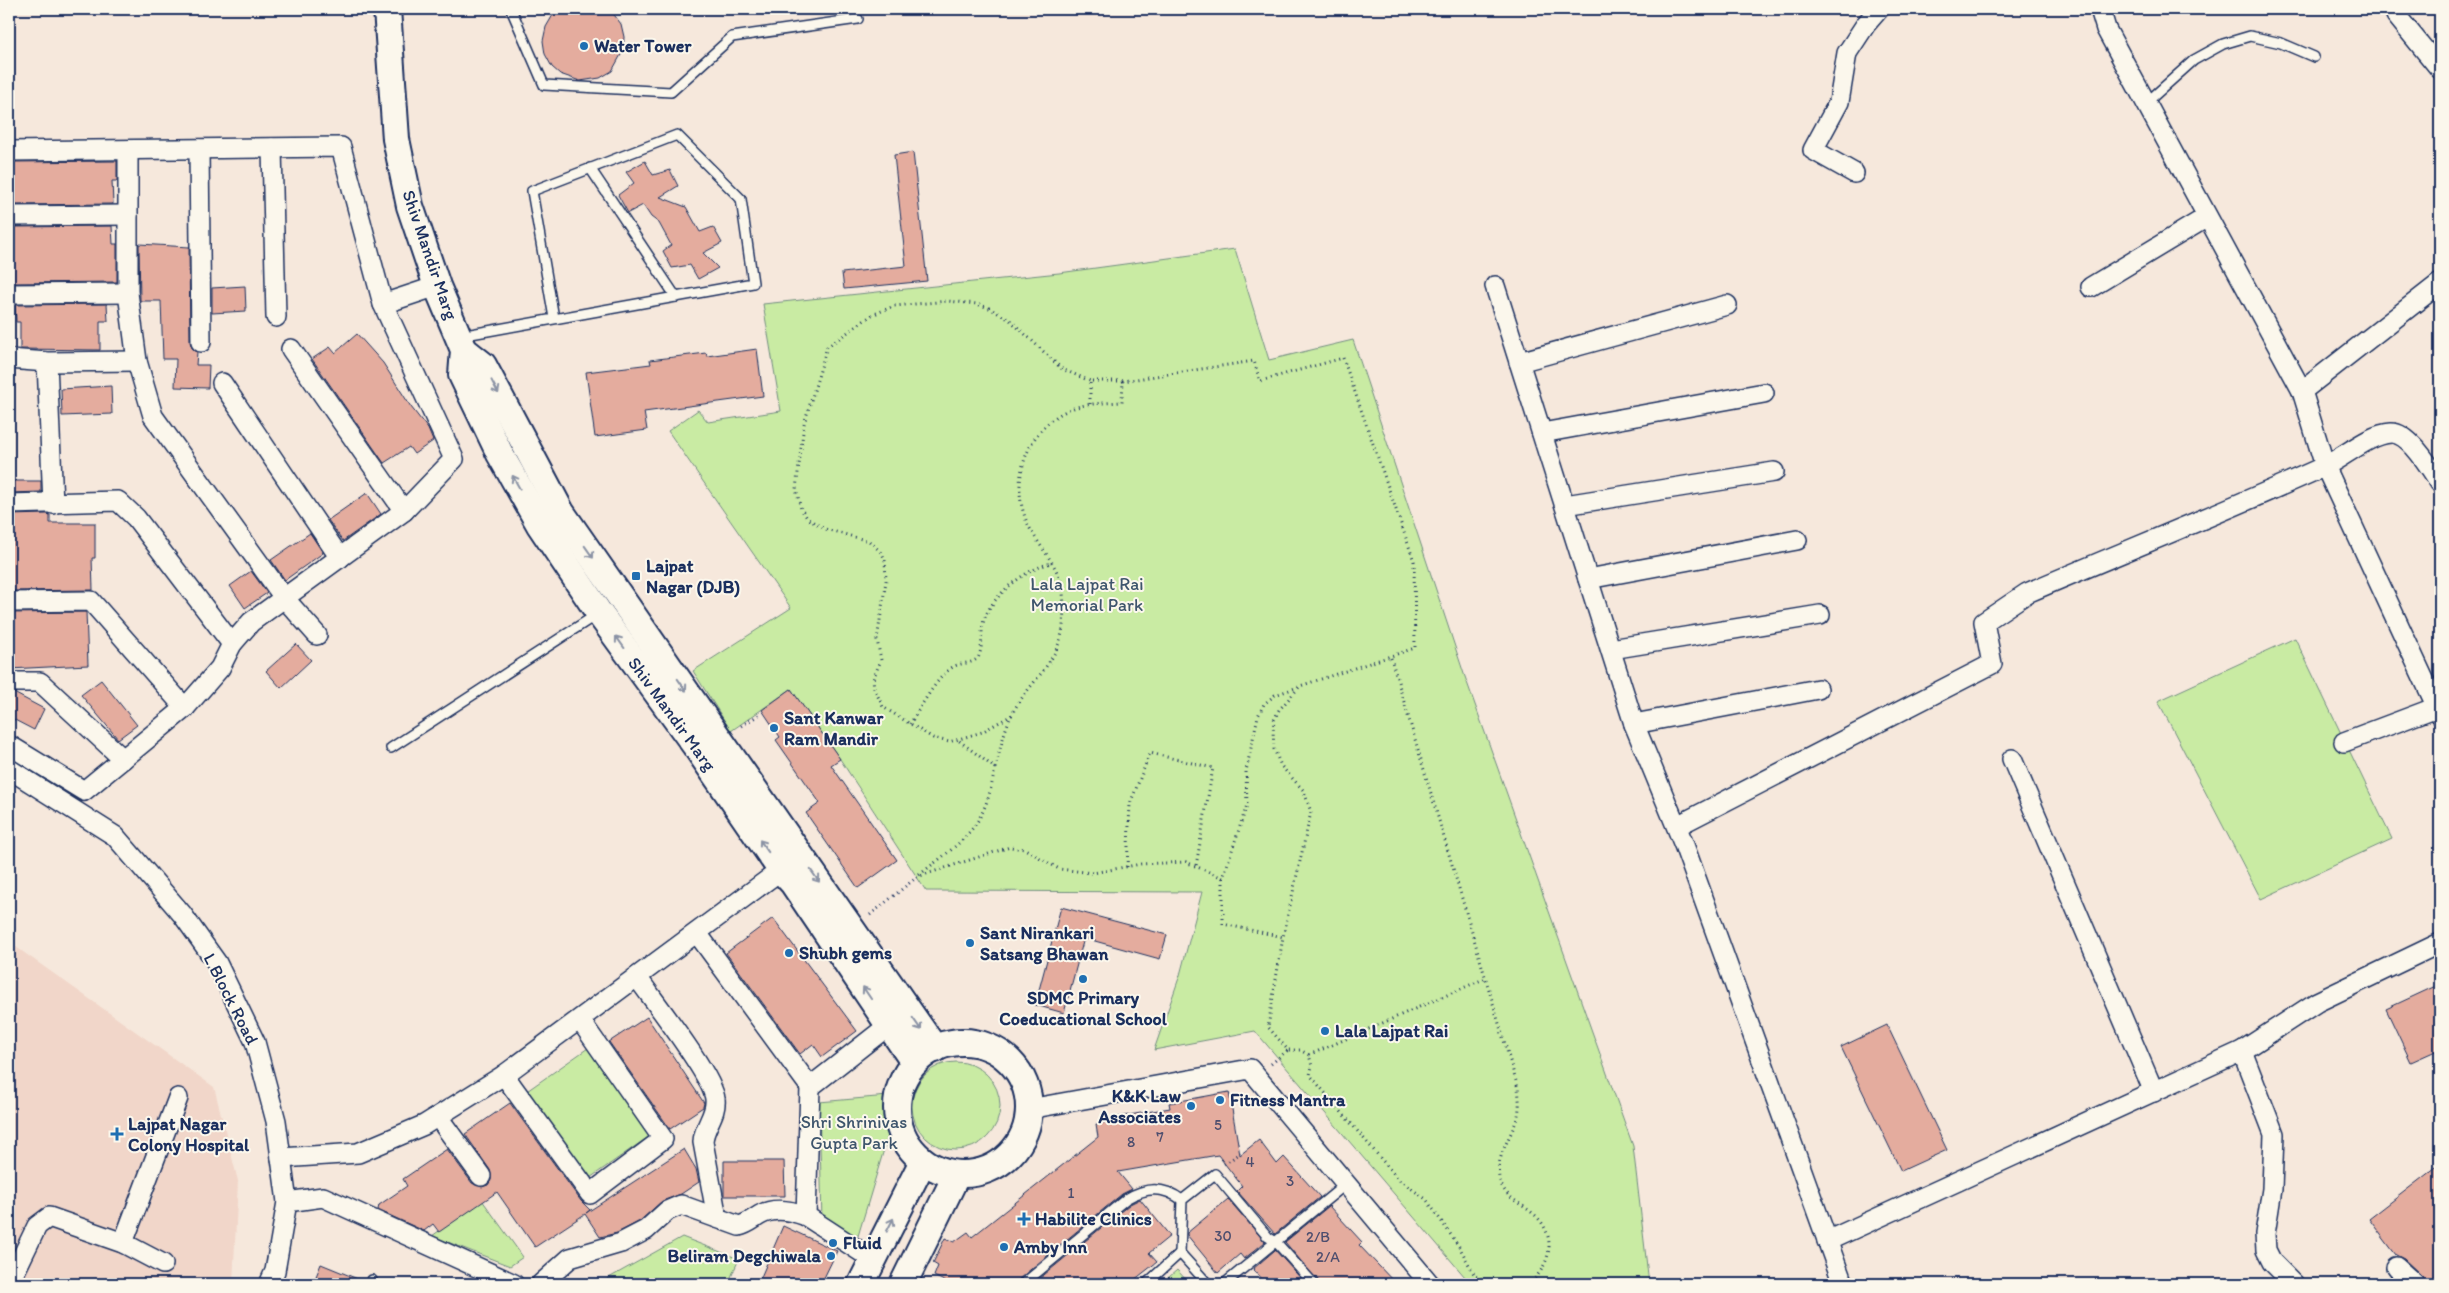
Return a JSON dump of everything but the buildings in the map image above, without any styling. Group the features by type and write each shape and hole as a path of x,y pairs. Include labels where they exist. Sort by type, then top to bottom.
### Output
{"street":[{"name":"Shiv Mandir Marg","path":"387,9 396,139 410,206 437,286 461,343 462,375 500,454 540,525 599,613 793,883 889,1025 924,1056"},
{"path":"1854,173 1813,150 1839,102 1847,52 1879,9"},
{"path":"2100,9 2106,29 2302,391 2325,466 2439,711 2344,742"},
{"path":"2396,15 2437,59"},
{"path":"9,151 341,147 383,304 454,460 404,511 251,622 232,644 220,668 185,708 84,791 9,745"},
{"path":"199,148 201,342"},
{"path":"272,148 276,317"},
{"path":"128,150 128,292 137,361 153,416 285,599 317,635"},
{"path":"9,216 128,215"},
{"path":"2091,286 2207,217"},
{"path":"2302,391 2440,284"},
{"path":"383,304 437,286"},
{"path":"1495,286 1634,724 1677,826 1843,1284"},
{"path":"9,294 128,292"},
{"path":"1519,362 1727,304"},
{"name":"Shiv Mandir Marg","path":"461,343 483,364 561,512 852,930 924,1056"},
{"path":"291,349 404,511"},
{"path":"9,359 47,362 137,361"},
{"path":"47,362 53,504"},
{"path":"222,382 340,558"},
{"path":"1542,433 1764,393"},
{"path":"1677,826 1992,664 1984,622 2026,592 2325,466 2380,435 2393,433 2416,449 2440,482"},
{"path":"1565,505 1774,472"},
{"path":"9,504 118,501 136,518 232,644"},
{"path":"1588,579 1797,540"},
{"path":"9,602 91,601 185,708"},
{"path":"1611,649 1820,615"},
{"path":"9,682 40,682 123,759"},
{"path":"1634,724 1818,689"},
{"path":"2012,759 2154,1092"},
{"name":"L Block Road","path":"9,769 115,836 182,914 217,963 255,1042 276,1121 287,1202 274,1271 269,1284"},
{"path":"281,1158 358,1153 397,1139 438,1117 504,1075 782,870"},
{"path":"697,933 810,1087 806,1216"},
{"path":"1826,1241 2242,1051 2317,1002 2440,943"},
{"path":"637,977 707,1077 715,1099 714,1110 703,1133 703,1142 717,1218"},
{"path":"504,1075 590,1194 663,1139 580,1020"},
{"path":"810,1087 889,1025"},
{"path":"979,1044 999,1053 1016,1068 1028,1094 1029,1109 1027,1127 1022,1139 1006,1159 983,1171 957,1174 944,1172 923,1161 911,1149 902,1134 897,1112 900,1090 924,1056 945,1045 979,1044"},
{"path":"2242,1051 2274,1134 2272,1189 2265,1234 2266,1250 2272,1262 2294,1284"},
{"path":"1029,1109 1250,1069 1430,1284"},
{"path":"123,1243 178,1098"},
{"path":"438,1117 481,1176"},
{"path":"861,1284 923,1161"},
{"path":"903,1284 957,1174"},
{"path":"287,1202 324,1197 514,1284"},
{"path":"541,1284 570,1258 621,1243 646,1230 667,1211 681,1205 739,1226 761,1214 774,1211 796,1212 806,1216 872,1259"},
{"path":"9,1284 37,1226 49,1217 123,1243 163,1264"},
{"path":"2396,1267 2415,1284"}],"lane":[{"path":"511,9 544,85 670,92 732,37 858,19"},
{"path":"2146,103 2194,60 2223,44 2250,36 2281,43 2314,58"},
{"path":"461,343 554,318 753,283 741,199 677,136 532,191 554,318"},
{"path":"590,168 676,297"},
{"path":"391,748 599,613"},
{"path":"1208,1284 1180,1253 1182,1200 1215,1174 1268,1237 1276,1242 1314,1284"},
{"path":"1224,1284 1346,1184"},
{"path":"1022,1284 1126,1199 1140,1190 1159,1190 1175,1195 1182,1200"},
{"path":"1146,1284 1180,1253"}],"path":[{"path":"1012,715 982,732 958,740 939,740 883,707 873,682 882,660 877,633 887,570 882,553 869,541 815,525 805,514 798,500 798,462 804,424 824,353 834,341 882,311 894,306 948,301 977,304 999,313 1030,339 1050,361 1072,375 1090,381 1123,381 1254,361 1260,382 1343,358 1414,561 1415,648 1391,658 1275,695 1264,704 1258,716 1246,771 1247,805 1223,878 1223,924 1283,937"},
{"path":"1090,381 1090,404"},
{"path":"852,930 972,830 984,812 990,796 995,768 1012,715 1052,661 1060,641 1063,592 1059,576 1040,547 1024,514 1020,496 1024,462 1034,437 1046,423 1076,407 1122,402 1123,381"},
{"path":"910,724 926,697 948,670 958,665 970,664 978,658 985,619 994,602 1029,572 1051,563"},
{"path":"1391,658 1518,1088 1518,1115 1499,1166 1499,1179 1508,1196 1537,1217 1549,1241 1549,1255 1544,1268 1529,1284"},
{"path":"1288,1050 1268,1027 1283,937 1312,812 1304,791 1281,766 1274,748 1272,730 1279,710 1300,686"},
{"path":"741,726 762,712"},
{"path":"958,740 995,768"},
{"path":"1127,867 1130,804 1150,753 1213,768 1196,866"},
{"path":"917,877 1010,847 1025,849 1059,869 1093,873 1127,867 1186,862 1223,878"},
{"path":"1309,1055 1486,978"},
{"path":"1271,1063 1288,1050 1300,1050 1309,1055 1312,1060 1310,1075 1399,1180 1426,1199 1460,1248 1475,1276 1494,1284"},
{"path":"1666,1278 1666,1284"}],"shaded area":[{"name":"Lajpat Nagar Colony Hospital","path":"9,942 214,1087 238,1181 233,1284 24,1284 9,1278"}],"green space":[{"name":"Lala Lajpat Rai Memorial Park","path":"1235,249 1269,360 1353,340 1464,674 1633,1146 1649,1284 1471,1284 1255,1031 1154,1050 1180,975 1202,892 926,891 840,759 791,689 731,731 693,671 791,608 668,431 698,410 708,422 781,411 763,304 1059,273"},
{"path":"2295,638 2392,839 2261,899 2158,701"},
{"path":"588,1048 651,1135 587,1180 524,1093"},
{"path":"956,1062 973,1066 987,1075 996,1089 1000,1106 996,1123 987,1137 973,1146 956,1150 939,1146 925,1137 916,1123 912,1106 916,1089 925,1075 939,1066"},
{"name":"Shri Shrinivas Gupta Park","path":"888,1096 888,1136 858,1236 822,1222 819,1102"},
{"path":"482,1200 523,1257 510,1266 432,1236"},
{"path":"682,1237 739,1259 728,1284 604,1284 607,1279"},
{"path":"1177,1270 1190,1284 1161,1284"}],"place":[{"name":"Water Tower","path":"584,46"},
{"name":"Lajpat Nagar (DJB)","path":"636,576"},
{"name":"Sant Kanwar Ram Mandir","path":"774,728"},
{"name":"Sant Nirankari Satsang Bhawan","path":"970,943"},
{"name":"Shubh gems","path":"789,953"},
{"name":"SDMC Primary Coeducational School","path":"1083,979"},
{"name":"Lala Lajpat Rai","path":"1325,1031"},
{"name":"Fitness Mantra","path":"1220,1100"},
{"name":"K&K Law Associates","path":"1191,1106"},
{"name":"Lajpat Nagar Colony Hospital","path":"117,1134"},
{"name":"Habilite Clinics","path":"1024,1219"},
{"name":"Fluid","path":"833,1243"},
{"name":"Amby Inn","path":"1004,1247"},
{"name":"Beliram Degchiwala","path":"831,1256"}]}
